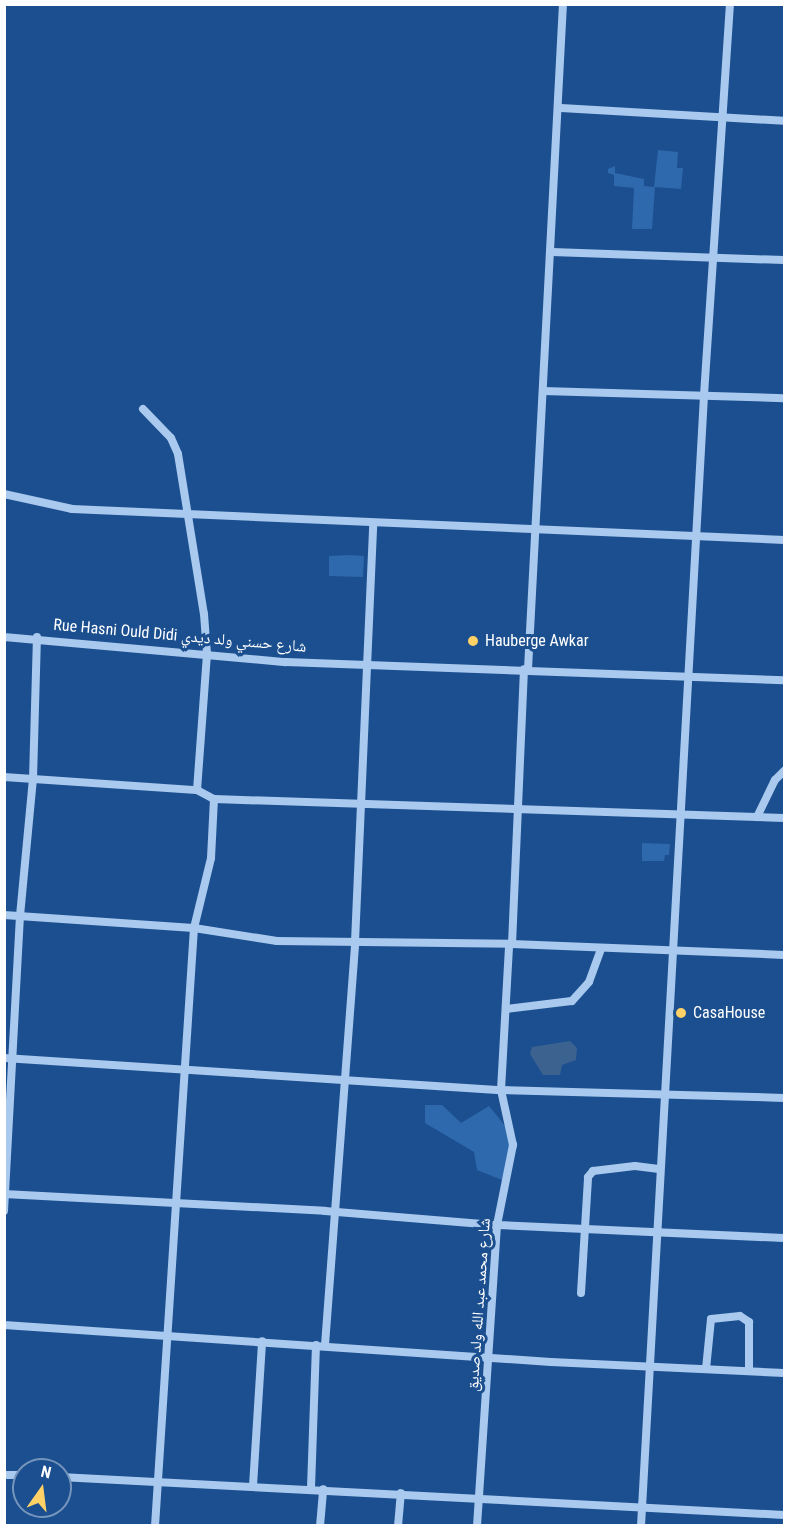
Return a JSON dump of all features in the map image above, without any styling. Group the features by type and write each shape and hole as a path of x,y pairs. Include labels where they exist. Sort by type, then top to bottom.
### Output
{"street":[{"name":"شارع محمد عبد الله ولد صديق","path":"477,1526 491,1358 497,1226 513,1145 501,1090 561,108 563,4"},
{"path":"641,1526 652,1367 659,1232 659,1169 675,953 704,395 716,256 730,4"},
{"path":"561,108 784,121"},
{"path":"552,252 784,260"},
{"path":"543,391 784,398"},
{"path":"142,409 171,438 178,454 187,514 207,654 197,790"},
{"path":"4,494 72,509 535,532 784,540"},
{"path":"311,1488 321,1345 336,1211 355,942 373,523"},
{"name":"Rue Hasni Ould Didi شارع حسني ولد ديدي","path":"4,637 37,638 286,662 784,680"},
{"path":"4,1211 15,1058 20,916 33,779 37,638"},
{"path":"757,818 775,780 784,771"},
{"path":"4,777 197,790 214,800 784,818"},
{"path":"155,1526 176,1204 188,1070 194,928 210,858 214,800"},
{"path":"4,915 194,928 245,939 510,944 675,953 784,955"},
{"path":"506,1009 572,1001 589,982 601,949"},
{"path":"4,1058 501,1090 784,1098"},
{"path":"581,1293 582,1230 588,1177 593,1171 635,1166 659,1169"},
{"path":"5,1194 336,1211 497,1226 784,1238"},
{"path":"706,1370 711,1319 740,1316 749,1322 749,1371"},
{"path":"4,1325 491,1358 784,1373"},
{"path":"253,1486 262,1341"},
{"path":"72,1478 311,1488 784,1515"},
{"path":"320,1526 323,1489"},
{"path":"398,1526 401,1493"}],"shaded area":[{"path":"658,150 678,152 677,168 683,168 681,189 655,187 652,229 632,229 634,188 614,186 614,175 608,173 608,169 615,166 615,173 644,179 644,186 654,187"},
{"path":"329,556 364,556 363,577 329,576"},
{"path":"642,843 670,844 669,855 665,855 664,861 642,861"},
{"path":"570,1041 577,1048 576,1060 562,1065 560,1075 543,1075 530,1054 532,1047"},
{"path":"425,1105 442,1105 461,1123 489,1106 506,1127 511,1146 502,1180 477,1170 474,1152 425,1123"}],"place":[{"name":"Hauberge Awkar","path":"473,641"},
{"name":"CasaHouse","path":"681,1013"}]}
